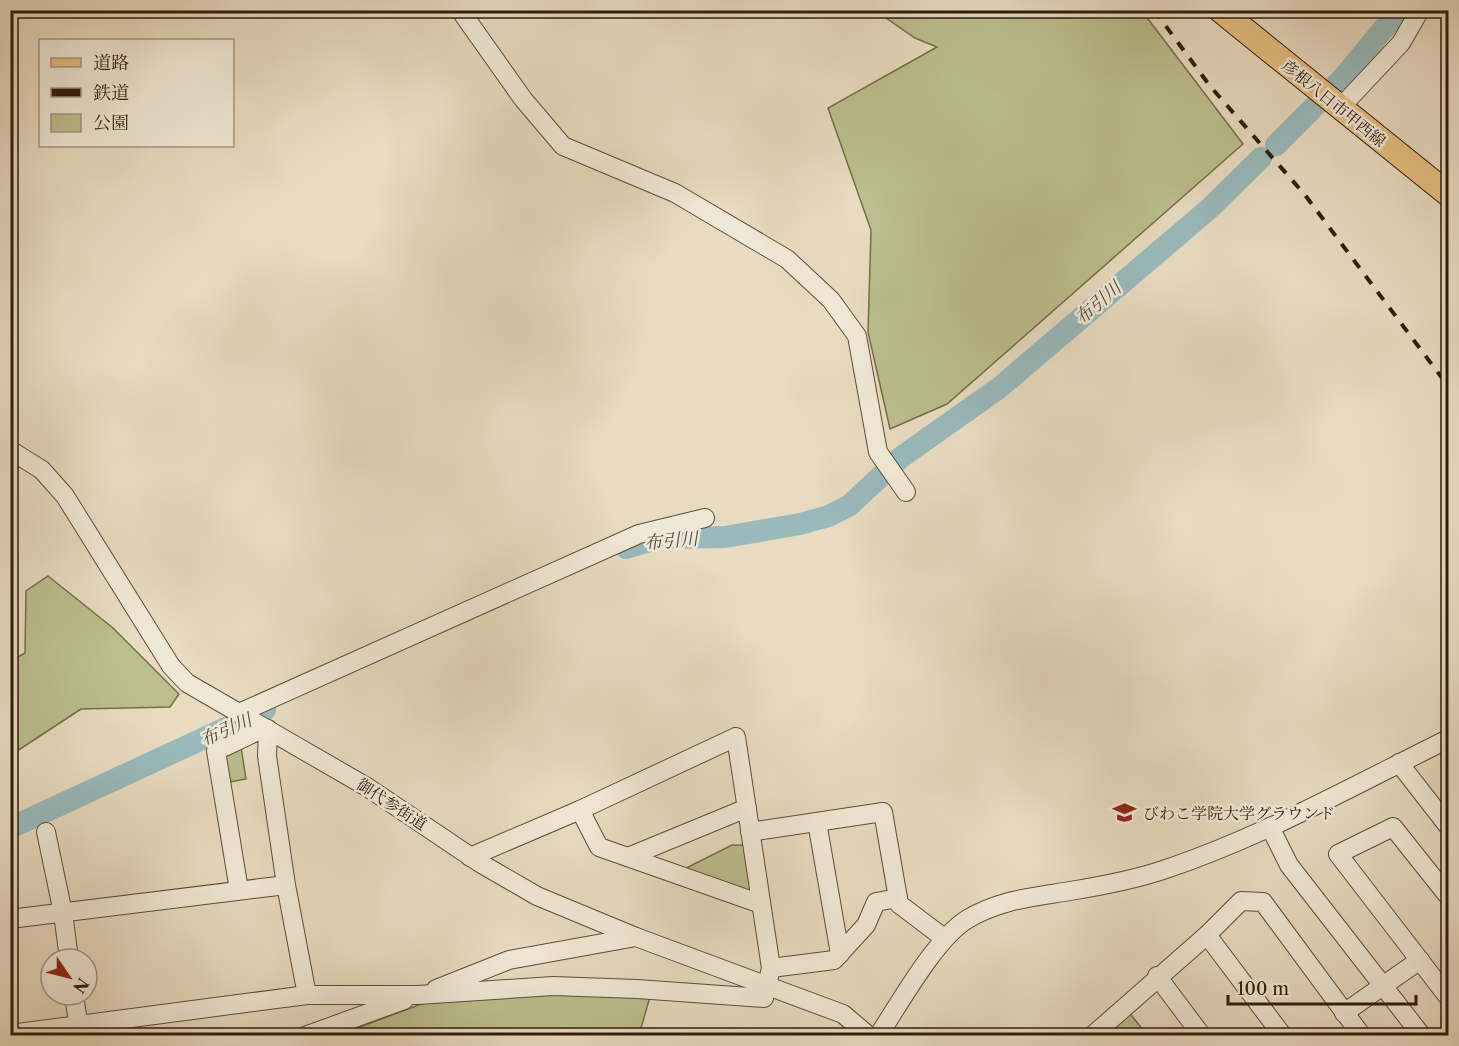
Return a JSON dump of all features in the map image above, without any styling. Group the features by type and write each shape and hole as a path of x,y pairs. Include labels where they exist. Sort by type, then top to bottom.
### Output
{"main road":[{"name":"彦根八日市甲西線","path":"1220,10 1449,194"}],"street":[{"path":"460,10 523,99 563,146 675,193 787,259 831,300 857,336 878,452 902,486"},
{"path":"1332,102 1401,43 1420,10"},
{"name":"御代参街道","path":"10,450 42,470 65,496 171,666 188,683 367,787 470,857 537,896 636,937 843,1014 869,1035"},
{"path":"252,721 639,534 705,518"},
{"path":"252,721 267,756 286,885 307,995"},
{"path":"239,890 216,751 260,730 252,721"},
{"path":"10,1034 79,1031 307,995 418,995 553,986 764,998 769,987 771,968 736,737 580,810 470,857"},
{"path":"878,1035 944,938 963,922 993,906 1162,870 1270,827 1449,739"},
{"path":"1399,763 1449,826"},
{"path":"628,857 747,808"},
{"path":"580,810 599,847 761,904"},
{"path":"750,832 884,812 900,904 944,938"},
{"path":"817,822 840,954"},
{"path":"1270,827 1289,865 1422,1035"},
{"path":"1449,896 1394,827 1338,854 1449,997"},
{"path":"46,832 63,913 67,947"},
{"path":"10,919 286,885"},
{"path":"771,968 834,960 866,925 876,902 898,898"},
{"path":"1092,1035 1157,976 1207,935 1241,901 1263,902 1362,1035"},
{"path":"1207,935 1283,1035"},
{"path":"305,1035 509,960 636,937"},
{"path":"1344,1013 1420,960"},
{"path":"1157,976 1202,1035"},
{"path":"76,1007 79,1031"}],"green space":[{"path":"876,11 1142,11 1243,144 947,404 890,429 868,332 871,230 828,108 937,47 915,38"},
{"path":"48,576 113,628 179,694 170,707 81,709 11,755 11,661 25,653 26,591"},
{"path":"241,747 246,779 224,783 225,754"},
{"path":"732,845 746,845 753,891 743,891 682,870"},
{"path":"551,992 650,997 639,1035 336,1036 424,1003"},
{"path":"1124,1006 1147,1035 1092,1036"}],"waterway":[{"name":"布引川","path":"1276,145 1343,78 1399,10"},
{"name":"布引川","path":"626,548 660,538 725,537 800,524 829,516 850,505 900,458 999,388 1210,208 1261,158"},
{"name":"布引川","path":"10,828 265,710"}],"railway":[{"path":"1154,10 1210,86 1305,195 1448,386"}],"place":[{"name":"びわこ学院大学グラウンド","path":"1125,813"}]}
